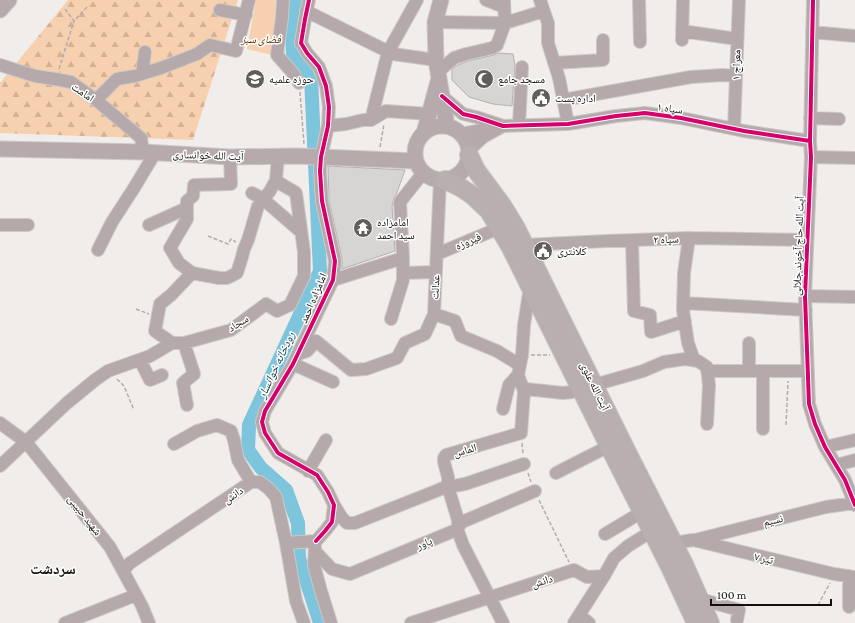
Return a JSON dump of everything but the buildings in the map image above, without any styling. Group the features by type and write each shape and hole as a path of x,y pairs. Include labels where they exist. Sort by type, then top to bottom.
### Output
{"highway":[{"name":"آیت الله علوی","path":"469,153 476,170 502,205 516,228 587,387 609,446 670,567 696,623"},
{"name":"آیت الله علوی","path":"442,180 460,187 472,195 489,211 510,246 563,354 587,387 628,454 674,543 710,623"}],"main road":[{"path":"0,10 9,0"},
{"path":"441,0 435,22 437,70 447,126"},
{"path":"424,133 437,70"},
{"path":"447,126 462,134 469,153 467,162 464,169 452,178 442,180 431,178 419,167 414,153 416,146 419,138 429,129 447,126"},
{"name":"آیت الله خوانساری","path":"0,149 230,157 304,156 419,167"}],"street":[{"path":"96,100 117,79 135,76 161,68 197,54 210,45 236,51 249,0"},
{"path":"283,0 277,55 292,72 299,83"},
{"path":"371,120 388,52 417,0"},
{"path":"308,6 388,52 437,70 454,58 492,48 497,45 505,22 504,4 486,0"},
{"path":"639,0 640,42"},
{"path":"683,0 682,35 737,39"},
{"name":"معراج ۱","path":"734,129 739,0"},
{"name":"آیت الله حاج آخوند جلالی","path":"813,0 810,118 811,157 805,296 809,404 815,424 825,447 846,480 855,504"},
{"path":"435,22 505,22 543,3 548,23 548,43 559,78 568,124"},
{"name":"امامزاده احمد","path":"308,6 301,43 319,67 326,86 329,107 328,126 321,157 320,170 322,201 335,261 333,280 296,358 265,411 262,422 265,433 278,453 317,475 328,492 334,506"},
{"path":"220,10 246,14"},
{"path":"812,32 855,36"},
{"path":"554,62 603,60 603,40"},
{"path":"142,74 145,52"},
{"name":"امامت","path":"0,65 35,76 71,82 96,100 141,138 149,153"},
{"path":"519,125 522,67"},
{"path":"563,100 691,77 723,75 736,76"},
{"path":"442,96 463,114 503,126"},
{"path":"328,126 371,120 386,111 429,114"},
{"name":"سپاه ۱","path":"503,126 568,124 645,113 810,141"},
{"path":"810,118 839,119"},
{"path":"462,134 503,126"},
{"path":"469,153 483,137 503,126"},
{"path":"98,250 112,222 134,188 149,153"},
{"path":"257,196 270,191 276,180 278,156"},
{"path":"230,157 231,184 194,185 193,196 187,201 187,219 170,248 180,263 192,273 219,278 227,278 237,273 258,206 257,196"},
{"path":"811,157 855,158"},
{"path":"391,319 403,280 407,238 400,202 412,187 419,167"},
{"name":"سجاد","path":"172,343 184,343 231,330 266,304 277,311 290,305 304,276 304,252 296,193 276,180"},
{"name":"عدالت","path":"442,180 434,314 455,321 461,336 497,352 520,365"},
{"path":"412,187 413,200"},
{"path":"257,196 301,232"},
{"path":"149,225 187,208"},
{"path":"0,225 28,225"},
{"name":"فیروزه","path":"437,254 499,228"},
{"path":"689,238 684,273 684,303 688,343 694,360"},
{"name":"سپاه ۲","path":"524,245 689,238 807,240"},
{"path":"632,240 634,311 650,315 651,332 685,321"},
{"path":"333,280 404,258"},
{"path":"403,273 436,272"},
{"path":"0,466 67,403 95,380 108,371 150,356 172,343 155,332 160,304 192,273"},
{"path":"521,433 524,391 520,365 524,324 530,287"},
{"path":"805,296 855,297"},
{"path":"684,303 806,310"},
{"path":"333,382 296,358 307,351 316,341 351,370 366,369 397,358 405,344 425,334 434,314"},
{"path":"184,343 194,374 183,383 187,405"},
{"path":"749,343 749,371"},
{"path":"524,391 526,389 563,393 572,392 643,371 664,362 686,359 694,360 707,367 709,386 707,424"},
{"path":"140,360 150,380 162,375"},
{"path":"502,409 510,385 520,365"},
{"path":"707,371 808,371"},
{"path":"763,371 763,429"},
{"name":"شهید حبیبی","path":"0,422 26,442 110,547 142,606 149,623"},
{"path":"174,444 197,431 217,426 231,430 238,460 251,482"},
{"name":"الماس","path":"448,487 448,476 444,462 446,455 521,433"},
{"path":"308,470 326,440"},
{"path":"825,447 855,440"},
{"path":"556,473 609,446"},
{"path":"837,465 855,460"},
{"path":"334,506 347,523 355,523 443,488 465,484 524,464"},
{"name":"دانش","path":"123,571 130,563 251,482 260,482 276,497 296,601 304,623"},
{"path":"448,487 458,520 458,531 463,545 503,623"},
{"name":"پاور","path":"315,546 332,568 350,574 456,530 462,522 535,491"},
{"name":"نسیم","path":"693,540 826,507 855,504"},
{"path":"331,623 314,565 315,546 332,522 334,506"},
{"path":"605,534 642,512"},
{"path":"589,623 576,619 614,558 628,546 652,531"},
{"name":"۷ تیر","path":"674,543 693,540 852,577"},
{"path":"286,543 315,546"},
{"path":"574,570 587,577 604,576"},
{"name":"دانش","path":"412,623 574,570"},
{"path":"848,607 852,577"},
{"path":"65,623 136,595"},
{"path":"700,599 739,610 737,620"}],"path":[{"path":"55,79 74,21 88,6"},
{"path":"66,10 74,21"},
{"path":"299,83 304,156"},
{"path":"380,147 386,111"},
{"path":"208,236 228,244 231,239 244,249"},
{"path":"136,309 158,317"},
{"path":"520,365 563,354"},
{"path":"108,371 124,386 134,410"},
{"path":"786,425 788,371"},
{"path":"521,433 524,464 535,491 574,570"},
{"path":"818,606 834,574"}],"green space":[{"path":"68,0 238,0 193,140 0,133 0,83"},
{"name":"فضای سبز","path":"256,0 276,0 272,55 247,49"}],"waterway":[{"name":"رودخانه خوانسار","path":"295,0 292,34 293,54 311,78 320,271 249,425 248,450 261,468 286,490 298,523 299,558 320,623"}],"cycle path":[{"path":"309,0 301,43 319,67 326,86 329,107 328,126 321,157 320,171 322,201 335,261 333,280 293,364 265,411 262,422 265,433 278,453 317,475 334,505 332,522 316,541"},
{"path":"813,0 810,141 811,157 805,296 809,404 815,424 825,447 845,480 855,505"},
{"path":"442,96 463,114 503,126 568,124 645,113 810,141"}],"place":[{"name":"حوزه علمیه","path":"255,79"},
{"name":"مسجد جامع","path":"484,79"},
{"name":"اداره پست","path":"541,98"},
{"name":"امامزاده سید احمد","path":"363,228"},
{"name":"کلانتری","path":"543,251"}],"district":[{"name":"سردشت","path":"53,569"}]}
